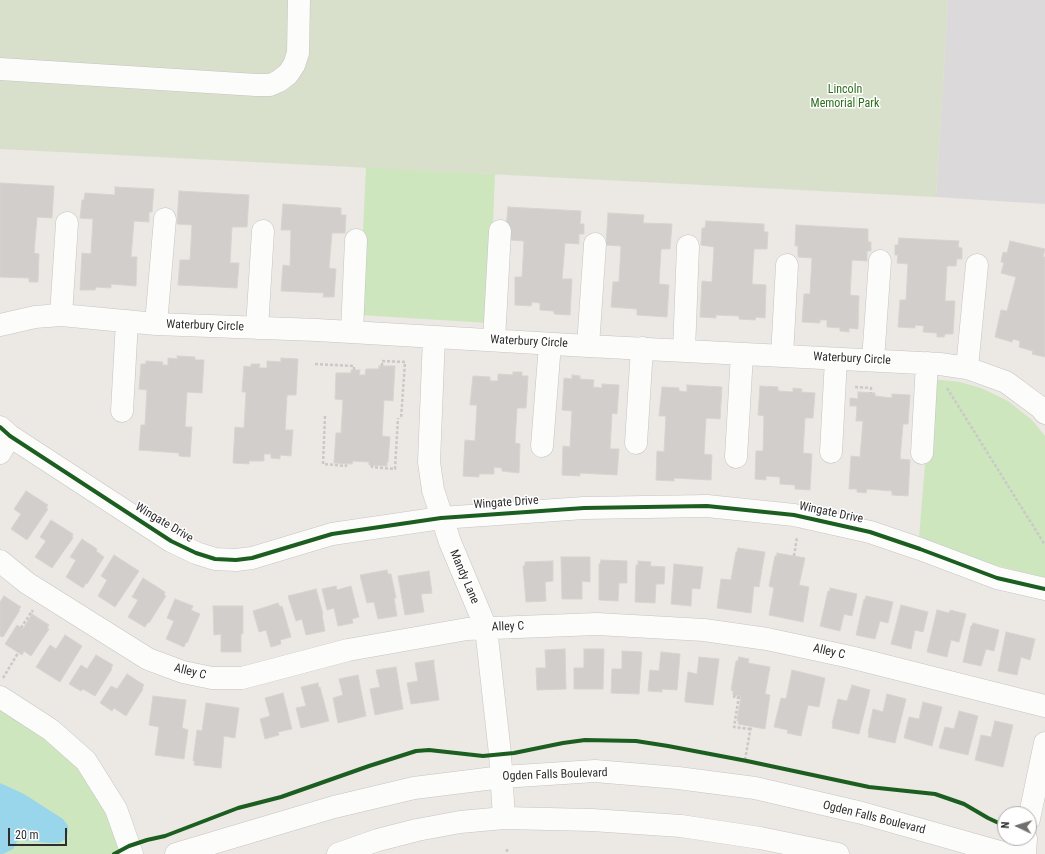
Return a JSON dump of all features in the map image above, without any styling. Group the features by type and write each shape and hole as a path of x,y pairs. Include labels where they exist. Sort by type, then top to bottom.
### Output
{"street":[{"path":"0,69 256,86 270,85 279,81 288,74 294,65 298,53 299,0"},
{"path":"156,324 165,219"},
{"path":"60,315 67,223"},
{"path":"258,328 263,231"},
{"path":"494,340 500,231"},
{"path":"352,332 356,240"},
{"path":"588,346 595,244"},
{"path":"684,351 688,246"},
{"path":"873,360 880,261"},
{"path":"782,356 788,265"},
{"path":"967,368 977,266"},
{"name":"Waterbury Circle","path":"0,325 35,316 60,315 156,324 352,332 550,344 927,363 967,368 1006,382 1044,407"},
{"path":"122,411 127,322"},
{"name":"Mandy Lane","path":"434,337 429,462 433,490 450,542 486,628 502,776 504,818"},
{"path":"542,446 550,344"},
{"path":"636,443 642,348"},
{"path":"736,457 742,354"},
{"path":"831,452 836,358"},
{"path":"922,453 927,363"},
{"name":"Wingate Drive","path":"3,439 171,541 196,553 215,559 236,560 252,558 332,534 441,518 584,508 707,506 794,515 870,532 997,578 1045,589"},
{"name":"Alley C","path":"0,561 27,583 148,659 183,672 212,678 242,678 348,650 467,629 597,624 704,630 767,639 850,657 1045,706"},
{"path":"0,697 50,730 86,761 116,809 132,854"},
{"path":"1032,806 1045,743"},
{"name":"Ogden Falls Boulevard","path":"176,854 334,807 414,788 502,776 596,771 678,778 755,788 862,814 1007,854"},
{"path":"338,854 378,840 417,830 460,822 504,818 592,820 681,826 767,839 838,854"}],"path":[{"path":"372,465 372,467 395,469 405,362 382,361 382,366"},
{"path":"316,364 354,366 354,370"},
{"path":"946,386 1045,545"},
{"path":"325,416 323,464 346,466 346,464"},
{"path":"794,556 798,535"},
{"path":"21,628 32,611 38,614"},
{"path":"0,682 18,653"},
{"path":"735,695 734,697 739,697 734,727 750,728 746,761 739,759"},
{"path":"507,849 507,854"}],"shaded area":[{"path":"948,0 1045,0 1045,204 936,197"}],"green space":[{"name":"Lincoln Memorial Park","path":"0,0 948,0 936,197 0,149"},
{"path":"366,167 495,174 489,323 359,315"},
{"path":"932,379 960,382 981,388 1008,401 1032,420 1045,436 1045,578 987,563 919,538"},
{"path":"0,697 86,761 132,854 0,854"}],"water":[{"path":"0,783 24,794 63,819 68,826 66,839 59,843 21,840 17,842 13,849 0,854"}],"building":[{"path":"0,183 54,186 52,218 37,217 34,253 39,254 38,282 29,282 29,278 0,277"},
{"path":"115,187 154,189 152,212 149,212 149,222 134,221 131,257 137,257 136,286 111,284 111,288 96,287 95,290 80,290 82,253 91,254 93,219 80,218 82,200 84,200 85,193 115,195"},
{"path":"179,191 249,195 247,227 232,227 230,263 239,263 237,288 178,285 180,260 190,260 192,225 177,224"},
{"path":"283,204 341,208 341,215 346,215 345,233 332,233 329,268 336,269 334,297 323,297 324,293 281,291 283,265 290,266 291,230 281,230"},
{"path":"508,207 581,211 580,224 584,224 584,234 579,234 579,244 565,243 562,279 572,279 570,315 554,314 554,311 540,310 540,303 532,302 531,306 515,305 515,277 522,277 524,241 509,240 506,229"},
{"path":"608,213 644,215 643,223 672,224 670,249 661,249 659,284 669,285 667,317 637,315 637,309 611,307 613,282 619,282 621,246 606,245"},
{"path":"706,221 764,224 764,232 768,232 767,249 754,249 752,284 766,285 765,318 756,317 755,320 739,319 739,316 716,315 716,318 700,317 702,281 712,282 714,247 701,245 702,228 705,228"},
{"path":"796,225 868,229 868,242 871,242 871,251 867,251 867,261 852,260 850,295 859,296 858,329 849,328 849,332 840,331 840,328 827,327 827,320 820,320 820,323 802,322 804,294 810,294 812,258 798,257 798,246 795,246"},
{"path":"899,238 959,241 958,247 962,248 962,259 957,259 956,266 947,266 945,301 955,301 953,334 945,334 944,337 937,337 937,333 923,332 924,326 915,325 915,328 898,327 900,300 906,300 908,264 897,263 898,255 895,255 895,245 898,245"},
{"path":"1010,241 1045,249 1043,257 1045,257 1045,357 1032,354 1033,351 1019,347 1020,341 1013,339 1012,342 995,337 1001,310 1007,311 1016,277 1001,273 1004,263 1001,262 1003,252 1007,253"},
{"path":"177,356 195,357 195,360 204,360 202,393 187,392 185,427 192,427 190,457 179,456 179,453 139,450 141,425 145,425 147,390 139,389 141,364 146,364 146,361 163,362 162,365 168,365 168,358 178,359"},
{"path":"281,358 298,359 296,395 287,395 285,430 293,430 291,456 280,455 280,459 271,458 271,454 264,454 264,461 249,461 249,464 233,463 235,427 244,428 246,392 242,392 244,366 251,367 251,364 260,364 259,368 267,368 267,361 281,362"},
{"path":"379,366 395,366 393,401 384,400 382,436 390,437 387,466 369,465 369,462 353,461 352,464 334,463 336,433 341,433 343,400 335,399 336,373 351,373 351,370 360,370 359,375 365,375 366,369 379,369"},
{"path":"513,372 522,372 522,376 528,376 526,408 517,408 515,443 520,444 519,473 502,471 502,468 494,467 494,474 479,474 479,477 463,476 465,440 475,441 477,405 470,405 473,376 490,377 490,381 498,381 498,374 513,375"},
{"path":"572,375 580,376 580,379 594,380 593,387 602,388 602,384 619,385 617,414 612,413 610,449 619,449 617,475 580,473 580,476 562,475 563,446 570,447 572,411 562,410 564,378 572,379"},
{"path":"687,385 722,387 720,419 706,418 704,454 712,455 711,480 674,478 674,481 656,480 657,451 664,452 666,416 659,416 662,387 679,388 679,391 687,392"},
{"path":"760,386 778,387 778,391 793,392 793,388 802,389 801,392 815,393 813,418 805,418 803,453 812,454 810,490 795,489 795,485 780,484 780,477 766,476 766,480 755,479 756,451 763,451 764,416 758,415"},
{"path":"858,392 875,393 875,396 892,398 892,394 910,395 908,424 903,424 900,459 910,460 908,496 892,495 892,491 867,489 866,493 857,492 857,489 849,489 851,456 860,457 863,421 856,421 857,406 850,406 850,398 858,399"},
{"path":"26,491 48,505 46,508 48,509 27,540 11,529 21,514 14,509"},
{"path":"51,520 73,534 73,538 52,568 35,557 46,541 40,537"},
{"path":"82,539 97,549 96,551 104,557 83,588 66,577 76,560 70,557"},
{"path":"738,548 765,552 759,587 754,586 751,613 717,608 721,579 731,580"},
{"path":"777,553 805,558 799,585 809,587 803,622 769,615 774,588 769,586 775,556 777,556"},
{"path":"114,555 139,571 115,607 98,596 107,580 101,576"},
{"path":"561,557 590,557 590,582 582,581 582,599 562,599"},
{"path":"601,560 627,561 627,583 619,583 618,601 599,600 599,564"},
{"path":"553,561 553,581 545,582 546,601 526,602 523,566 525,566 525,562"},
{"path":"638,561 651,562 650,566 665,567 664,584 656,584 655,603 635,602 636,565 638,565"},
{"path":"674,564 703,567 700,589 692,588 691,606 671,604"},
{"path":"387,570 388,574 391,574 396,598 394,598 397,616 378,619 374,602 367,603 360,575"},
{"path":"429,571 432,593 421,594 424,612 405,615 398,576"},
{"path":"143,578 165,592 164,595 166,596 145,627 128,617 138,600 132,597"},
{"path":"336,586 337,590 351,586 359,617 352,619 353,623 338,626 334,608 327,610 322,589"},
{"path":"830,588 857,594 852,616 844,614 840,631 820,626"},
{"path":"316,589 323,614 325,631 306,635 302,619 296,621 288,596"},
{"path":"4,596 21,607 3,637 0,636 0,602"},
{"path":"866,596 893,602 888,623 880,621 875,639 856,635"},
{"path":"175,599 193,606 191,610 200,614 184,647 166,639 174,621 167,618"},
{"path":"278,603 280,607 282,606 291,637 280,640 281,644 271,647 266,630 259,632 253,611"},
{"path":"901,605 928,612 923,632 915,630 911,649 891,644"},
{"path":"213,606 243,606 243,634 241,634 241,652 221,652 221,634 214,635"},
{"path":"937,610 949,613 950,610 966,614 959,642 951,640 947,657 927,652"},
{"path":"32,614 49,625 47,628 49,629 31,656 24,651 22,655 5,644 17,625 23,629"},
{"path":"973,623 999,630 994,651 986,649 981,666 963,662"},
{"path":"1006,632 1035,639 1030,660 1021,657 1017,675 998,671"},
{"path":"65,635 82,646 60,682 36,667 50,645 56,649"},
{"path":"565,649 566,689 537,690 536,668 546,668 545,650"},
{"path":"584,649 604,649 603,689 574,689 574,668 584,668"},
{"path":"622,651 642,652 639,694 611,693 612,669 622,669"},
{"path":"661,652 680,654 677,690 662,689 662,692 648,691 650,670 659,671"},
{"path":"96,655 113,665 95,696 83,689 81,691 69,684 81,665 87,669"},
{"path":"699,657 719,659 713,705 685,702 688,672 697,674"},
{"path":"739,657 749,659 748,663 770,667 765,694 770,695 765,729 738,724 739,721 737,721 741,696 733,695 733,691 731,690 736,661 738,661"},
{"path":"434,660 439,700 411,704 407,683 418,681 415,663"},
{"path":"396,667 403,709 375,715 370,689 380,687 376,670"},
{"path":"792,670 825,678 819,707 808,705 801,736 787,733 788,730 774,727 781,698 786,699"},
{"path":"127,674 144,685 126,716 114,708 112,711 100,703 111,686 117,689"},
{"path":"358,675 366,716 338,723 333,698 343,695 339,679"},
{"path":"318,683 329,721 301,728 296,708 306,706 301,687"},
{"path":"852,685 870,690 859,734 832,728 838,699 847,701"},
{"path":"283,693 292,729 278,732 279,735 265,739 260,719 270,716 265,698"},
{"path":"887,694 906,699 895,743 868,737 873,709 883,712"},
{"path":"153,696 186,700 182,728 188,730 184,759 155,755 159,727 149,725"},
{"path":"923,702 942,707 932,746 904,738 909,717 919,719"},
{"path":"206,703 239,708 235,738 224,736 221,768 194,765 195,761 193,761 197,730 202,731"},
{"path":"959,711 978,716 968,755 939,748 945,727 954,729"},
{"path":"995,721 1013,725 1003,767 975,760 981,735 991,737"}],"cycle path":[{"path":"0,427 10,436 171,541 196,553 215,559 236,560 252,558 332,534 441,518 584,508 707,506 794,515 870,532 997,578 1045,589"},
{"path":"114,854 129,846 165,836 238,808 281,797 416,751 429,750 483,756 514,753 585,740 636,741 747,761 869,787 935,794 964,804 997,822"}]}
